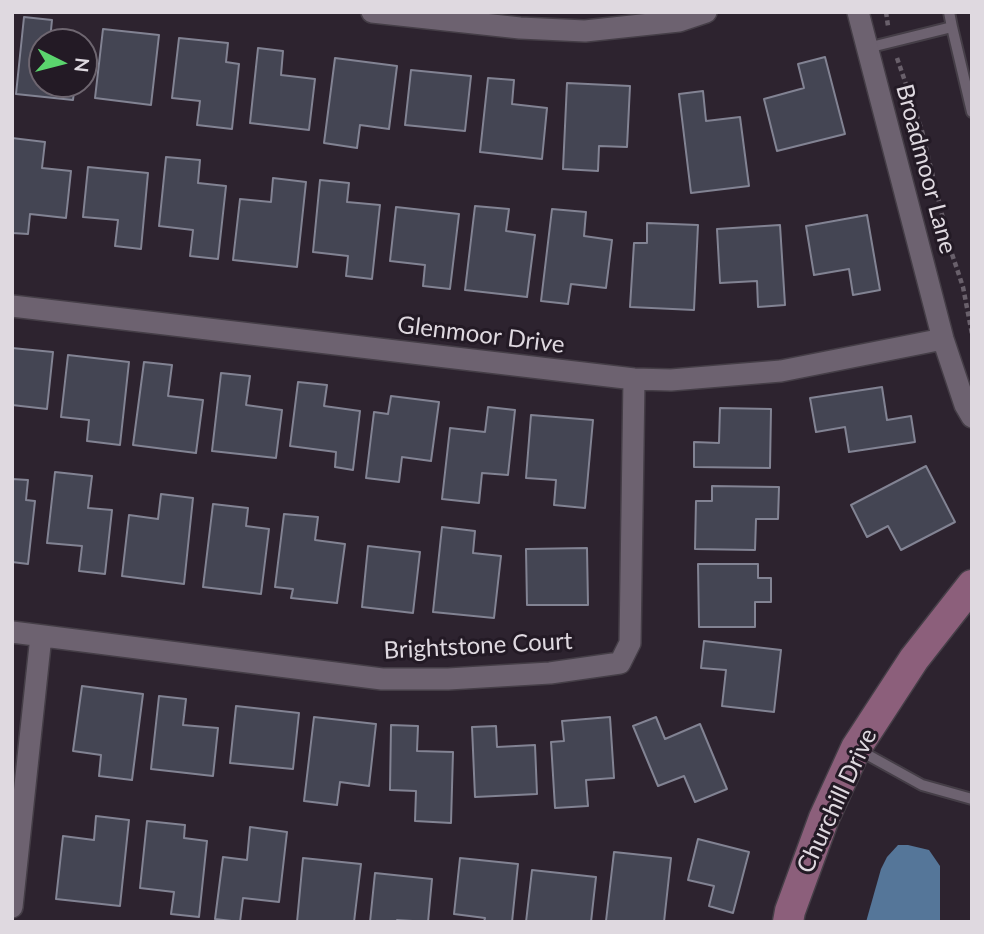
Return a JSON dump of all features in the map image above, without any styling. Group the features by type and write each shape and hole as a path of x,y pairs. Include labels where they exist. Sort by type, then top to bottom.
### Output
{"street":[{"path":"372,12 520,28 585,31 679,20 706,12"},
{"name":"Broadmoor Lane","path":"858,12 943,339 965,405 972,417"},
{"name":"Glenmoor Drive","path":"12,306 634,379 671,380 781,371 943,339"},
{"name":"Brightstone Court","path":"12,632 382,679 448,679 550,673 620,663 630,643 634,379"},
{"name":"Churchill Drive","path":"788,922 824,818 856,748 914,659 972,584"},
{"path":"12,907 41,636"}],"lane":[{"path":"949,12 972,112"},
{"path":"867,48 952,27"},
{"path":"856,748 922,785 972,799"}],"path":[{"path":"886,12 891,42 922,131 972,334"}],"water":[{"path":"898,845 929,850 940,866 940,922 866,922 881,869"}],"building":[{"path":"24,17 52,20 51,28 28,28 28,95 16,94"},
{"path":"103,29 159,35 151,105 95,98 98,98"},
{"path":"179,38 228,43 226,62 239,64 232,129 197,125 200,101 172,98"},
{"path":"258,48 283,51 281,75 315,79 309,130 250,123"},
{"path":"825,57 845,134 777,151 764,99 804,88 798,64"},
{"path":"335,58 397,66 389,129 360,125 357,148 324,143"},
{"path":"411,70 471,76 465,131 405,125"},
{"path":"488,78 514,80 512,104 547,108 542,159 480,152"},
{"path":"567,83 630,86 627,147 599,146 598,171 563,169"},
{"path":"703,91 706,121 740,117 749,186 691,193 679,94"},
{"path":"12,138 45,142 42,168 71,171 66,218 30,214 28,234 12,233"},
{"path":"166,157 200,160 198,183 226,186 218,259 190,256 193,230 159,226"},
{"path":"88,167 148,173 141,249 115,246 118,220 83,217"},
{"path":"273,178 306,182 297,267 233,260 240,199 271,202"},
{"path":"320,180 349,183 347,202 380,205 372,279 346,276 348,256 313,252"},
{"path":"475,206 509,209 506,231 535,235 527,297 465,290"},
{"path":"396,207 459,214 450,289 423,286 425,265 390,261"},
{"path":"552,209 586,212 584,236 612,240 606,288 571,284 568,304 541,301"},
{"path":"867,215 880,290 853,295 849,269 814,275 806,226"},
{"path":"647,223 698,225 694,310 630,307 634,243 647,243"},
{"path":"780,225 785,305 758,307 757,281 720,283 717,229"},
{"path":"12,348 53,352 47,409 12,405"},
{"path":"68,355 129,362 120,445 87,441 89,420 61,417"},
{"path":"144,362 172,365 168,396 203,400 196,453 133,445"},
{"path":"221,373 250,376 246,405 282,410 276,458 212,451"},
{"path":"298,382 327,385 324,406 360,411 353,470 335,467 336,452 290,446"},
{"path":"882,387 887,420 911,416 915,442 849,452 845,427 816,432 810,398"},
{"path":"391,396 439,402 431,461 402,457 399,482 366,478 374,412 388,414"},
{"path":"488,407 515,410 508,475 482,473 479,503 442,499 450,428 485,432"},
{"path":"720,408 771,409 770,468 694,467 694,442 719,443"},
{"path":"531,415 593,420 585,508 554,505 556,480 526,478"},
{"path":"926,466 955,522 901,550 888,526 867,537 851,505"},
{"path":"55,472 92,476 88,508 112,510 105,574 79,571 82,546 47,543"},
{"path":"12,479 28,480 26,500 35,501 28,564 12,562"},
{"path":"712,486 779,487 778,519 756,519 755,550 695,549 696,501 712,501"},
{"path":"161,494 193,498 184,584 122,576 129,515 158,519"},
{"path":"213,504 248,508 246,526 269,529 261,594 203,587"},
{"path":"284,514 318,517 315,540 345,544 337,603 291,598 293,589 275,587"},
{"path":"442,527 475,531 473,553 501,556 494,618 433,612"},
{"path":"368,546 420,552 413,613 362,607"},
{"path":"587,548 588,605 527,605 526,549"},
{"path":"698,564 758,564 758,578 771,578 771,602 755,602 755,627 699,627"},
{"path":"704,641 781,650 774,712 722,706 726,670 701,668"},
{"path":"82,686 143,694 132,780 99,776 101,755 73,751"},
{"path":"159,696 186,699 183,725 218,728 213,776 151,769"},
{"path":"236,706 299,713 293,769 230,763"},
{"path":"314,717 376,724 369,786 340,782 337,805 304,801"},
{"path":"610,717 614,778 586,780 588,806 555,808 551,742 564,741 562,721"},
{"path":"656,717 665,739 700,724 727,789 695,802 684,776 658,786 633,726"},
{"path":"391,725 418,726 417,751 453,752 451,823 415,821 416,791 390,790"},
{"path":"496,726 497,747 535,745 537,794 475,797 472,727"},
{"path":"96,816 129,820 120,906 56,899 63,836 94,840"},
{"path":"147,821 185,825 184,838 207,841 199,917 171,914 174,892 140,888"},
{"path":"250,827 287,832 279,902 243,898 240,922 215,919 223,857 247,860"},
{"path":"698,839 749,852 733,913 709,906 714,886 688,880"},
{"path":"614,852 671,858 664,922 606,921"},
{"path":"303,858 361,864 354,922 297,922"},
{"path":"460,858 518,864 512,922 484,922 485,918 454,914"},
{"path":"532,870 596,877 591,922 526,922"},
{"path":"375,873 432,879 428,922 370,922"}]}
